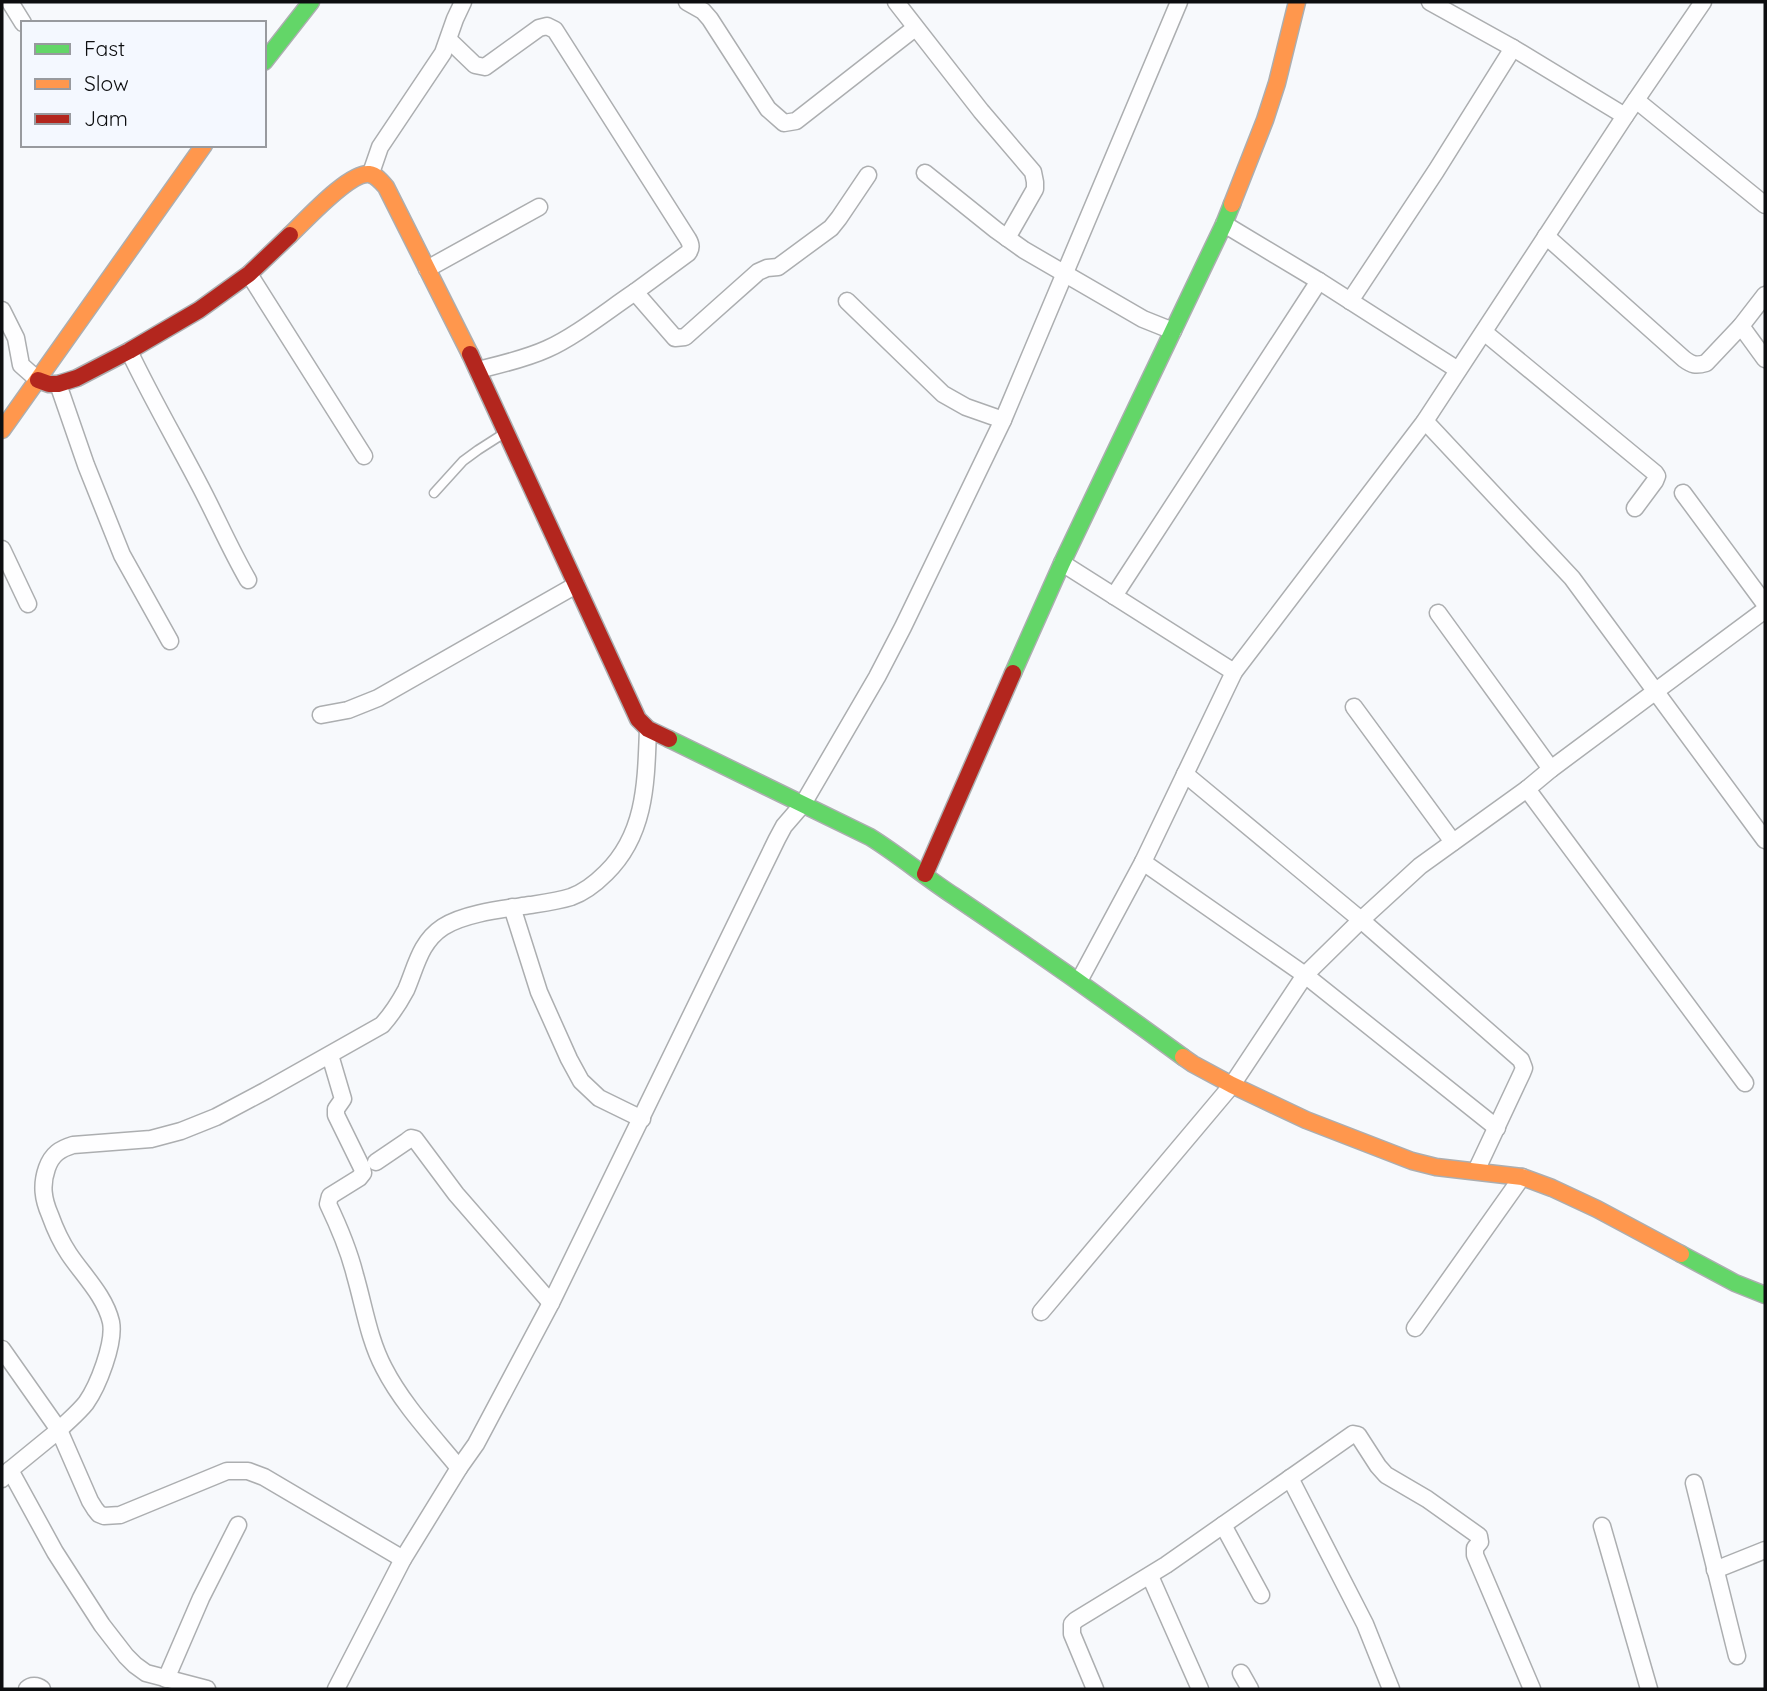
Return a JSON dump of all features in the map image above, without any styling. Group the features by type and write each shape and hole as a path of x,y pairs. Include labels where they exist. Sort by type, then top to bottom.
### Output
{"street":[{"path":"10,2 22,21"},
{"path":"266,59 310,2"},
{"path":"371,173 380,147 433,71 449,40 463,2"},
{"path":"687,2 703,10 768,109 784,123 796,121 915,28"},
{"path":"896,2 981,111 1033,172 1035,189 1007,238"},
{"path":"336,1689 403,1559 476,1444 551,1303 777,839 803,804 890,652 1003,420 1179,2"},
{"path":"925,874 1062,563 1224,224 1265,120 1297,2"},
{"path":"1430,2 1457,9 1513,48 1625,116"},
{"path":"1079,981 1143,862 1234,673 1425,421 1703,2"},
{"path":"449,40 475,65 485,67 539,28 552,27 690,244 688,253 563,341 519,360 478,370"},
{"path":"1350,301 1513,48"},
{"path":"1636,100 1765,205"},
{"path":"2,430 203,147"},
{"path":"2,310 16,338 21,365 38,380 49,384 76,378 199,310 249,274 346,182 371,173 377,176 386,187 478,370 638,719 648,730 890,849 1193,1063 1232,1085 1306,1120 1412,1161 1436,1167 1522,1177 1552,1188 1735,1283 1765,1295"},
{"path":"925,173 1024,250 1143,319 1173,331"},
{"path":"635,292 675,338 685,337 758,272 778,267 831,228 868,176"},
{"path":"427,269 539,207"},
{"path":"1224,224 1458,370"},
{"path":"1546,236 1693,365 1706,363 1741,326 1765,295"},
{"path":"249,274 364,456"},
{"path":"1114,596 1319,281"},
{"path":"847,300 943,394 966,407 1003,420"},
{"path":"1741,326 1765,359"},
{"path":"1484,332 1655,473 1655,481 1635,508"},
{"path":"129,351 248,580"},
{"path":"58,384 122,555 170,641"},
{"path":"1425,421 1572,578 1765,840"},
{"path":"1682,493 1765,604"},
{"path":"2,549 28,604"},
{"path":"1062,563 1234,673"},
{"path":"321,715 348,710 378,698 576,585"},
{"path":"1041,1312 1232,1085 1305,975 1361,920 1420,866 1765,610"},
{"path":"1438,613 1551,769"},
{"path":"1353,707 1453,842"},
{"path":"207,1689 146,1673 135,1665 102,1625 6,1475 74,1417 87,1402 97,1382 111,1339 111,1324 100,1296 68,1253 46,1207 43,1180 53,1155 62,1148 73,1145 151,1139 216,1116 382,1025 395,1010 407,988 420,953 441,928 464,918 572,897 588,889 616,863 634,833 644,796 648,730"},
{"path":"1185,774 1361,920 1521,1060 1524,1065 1522,1073 1476,1171"},
{"path":"1527,789 1745,1083"},
{"path":"1143,862 1305,975 1497,1128"},
{"path":"512,907 539,992 581,1081 599,1098 642,1119"},
{"path":"330,1055 343,1099 336,1109 336,1115 362,1173 359,1178 330,1196 328,1205 337,1222 384,1368 401,1396 459,1468"},
{"path":"376,1162 407,1140 415,1139 456,1194 551,1303"},
{"path":"1415,1328 1522,1177"},
{"path":"2,1349 59,1430 90,1501 99,1514 120,1515 227,1471 248,1471 264,1477 403,1559"},
{"path":"1095,1689 1072,1634 1072,1624 1076,1620 1150,1576 1350,1435 1359,1434 1386,1475 1479,1536 1480,1542 1475,1548 1475,1555 1532,1689"},
{"path":"1290,1478 1364,1624 1391,1689"},
{"path":"1694,1483 1737,1656"},
{"path":"166,1679 201,1598 238,1525"},
{"path":"1223,1525 1261,1595"},
{"path":"1602,1527 1649,1689"},
{"path":"1715,1570 1765,1550"},
{"path":"1150,1576 1199,1689"},
{"path":"1241,1673 1250,1689"},
{"path":"27,1689 35,1686 42,1689"}],"lane":[{"path":"434,493 463,461 507,432"}],"traffic: fast":[{"path":"266,59 311,2"},
{"path":"1013,673 1062,563 1232,204"},
{"path":"669,739 870,837 1183,1057"},
{"path":"1681,1254 1735,1283 1765,1295"}],"traffic: slow":[{"path":"1232,204 1277,83 1297,2"},
{"path":"2,430 203,147"},
{"path":"290,235 350,181 360,175 369,174 376,177 386,187 470,354"},
{"path":"1183,1057 1232,1085 1306,1120 1412,1161 1436,1167 1522,1177 1552,1188 1681,1254"}],"traffic: jam":[{"path":"38,380 58,384 77,378 129,351 199,310 249,274 290,235"},
{"path":"470,354 638,719 648,729 669,739"},
{"path":"925,874 1013,673"}]}
